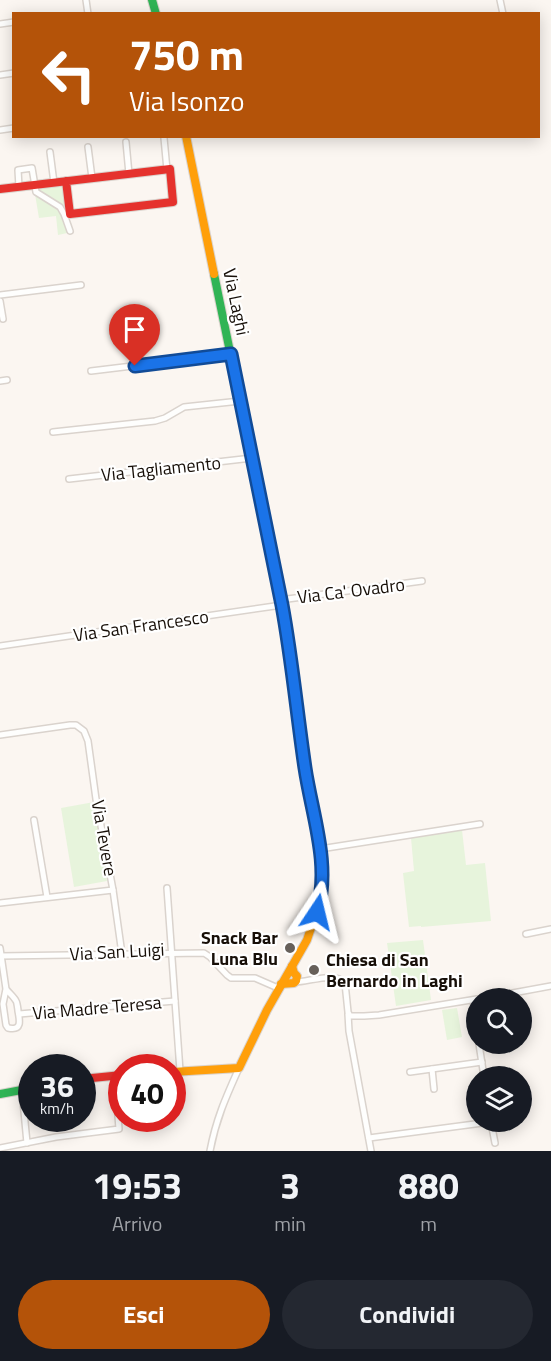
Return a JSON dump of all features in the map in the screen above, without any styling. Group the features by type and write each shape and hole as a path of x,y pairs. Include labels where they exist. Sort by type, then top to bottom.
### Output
{"street":[{"path":"164,138 167,170"},
{"name":"Via Laghi","path":"186,138 281,602 306,774 320,849 322,880 320,901 306,944 291,979 251,1041 240,1068"},
{"path":"126,142 129,174"},
{"path":"88,147 92,178"},
{"path":"50,152 54,183"},
{"path":"19,187 18,170 32,168 35,190 39,195 60,207 70,231"},
{"path":"0,189 54,183 66,181 92,178 167,170 170,169 173,202 70,214 66,181"},
{"path":"0,295 81,285"},
{"path":"0,301 3,319"},
{"path":"91,371 231,354"},
{"path":"0,381 7,380"},
{"path":"53,432 155,421 184,407 240,401"},
{"name":"Via Tagliamento","path":"69,479 252,458"},
{"name":"Via Ca' Ovadro","path":"281,602 422,581"},
{"name":"Via San Francesco","path":"0,646 281,602"},
{"name":"Via Tevere","path":"0,735 70,725 78,726 84,731 88,741 122,954"},
{"path":"34,820 47,897"},
{"path":"320,849 480,824"},
{"name":"Via San Luigi","path":"1,956 172,952 167,888"},
{"path":"0,903 113,890"},
{"path":"526,934 551,929"},
{"name":"Via Madre Teresa","path":"0,948 6,989 3,1004 6,1025 13,1029 20,1023 19,1014 16,1001 6,989"},
{"path":"176,1054 172,952 204,953 231,978 339,977 345,982 349,1031 370,1151"},
{"path":"532,990 551,986"},
{"name":"Via Madre Teresa","path":"19,1014 175,1001"},
{"path":"348,1012 350,1016 363,1016 466,1001"},
{"path":"481,1054 483,1066"},
{"path":"410,1072 482,1062"},
{"path":"186,1071 240,1068 215,1125 210,1151"},
{"path":"432,1069 434,1089"},
{"path":"0,1094 18,1091"},
{"path":"369,1138 466,1125"},
{"path":"0,1148 56,1137 108,1130"},
{"path":"26,1132 27,1143"},
{"path":"493,1132 495,1143"}],"green space":[{"path":"67,184 65,194 68,222 71,222 72,232 58,235 56,216 39,218 34,188"},
{"path":"94,802 107,881 74,887 61,808"},
{"path":"462,830 466,865 485,863 491,921 409,927 403,873 414,871 411,838"},
{"path":"423,940 431,1000 396,1006 387,943"},
{"path":"457,1008 462,1037 447,1040 442,1010"}],"traffic: fast":[{"path":"152,0 155,12"},
{"path":"214,274 282,605 305,764"},
{"path":"0,1094 18,1091"}],"traffic: slow":[{"path":"186,138 214,274"},
{"path":"186,1071 239,1068 267,1010 307,940 320,901 322,880 321,860 305,764"},
{"path":"281,984 296,981 297,976 292,966"}],"traffic: jam":[{"path":"0,189 170,169 173,202 70,214 66,181"},
{"path":"96,1078 108,1076"}],"place":[{"name":"Snack Bar Luna Blu","path":"290,948"},
{"name":"Chiesa di San Bernardo in Laghi","path":"314,970"}],"route":[{"path":"135,366 231,354 282,605 310,801 320,849 322,880 317,912"}]}
